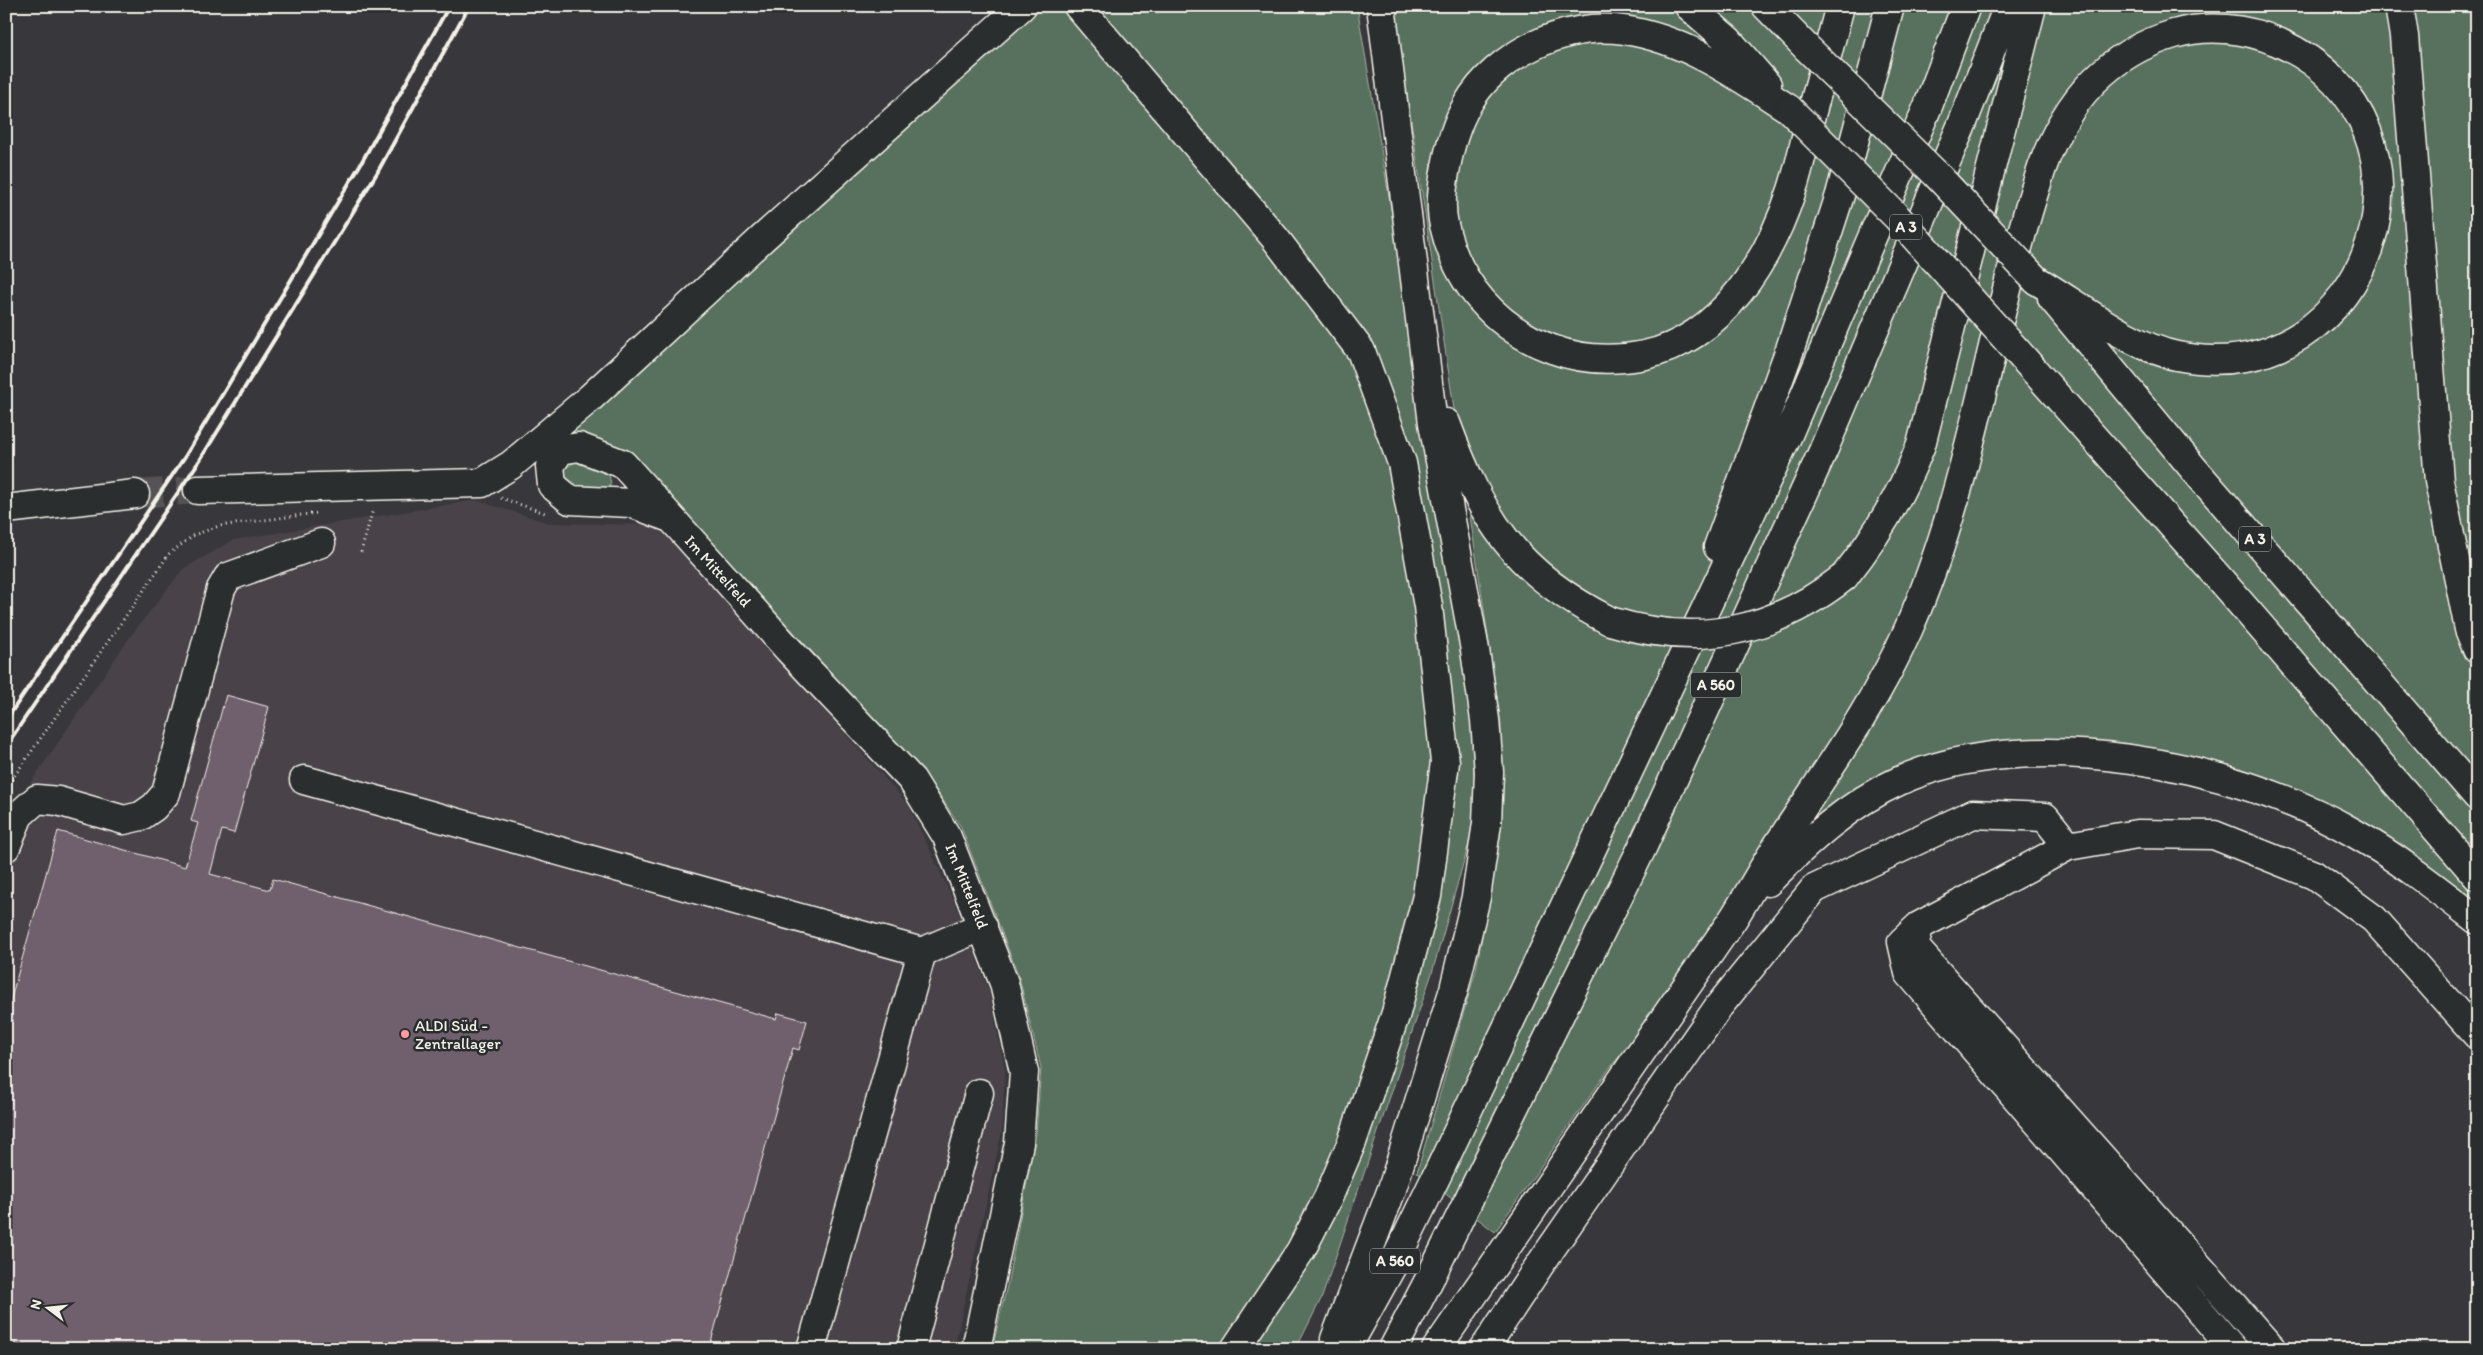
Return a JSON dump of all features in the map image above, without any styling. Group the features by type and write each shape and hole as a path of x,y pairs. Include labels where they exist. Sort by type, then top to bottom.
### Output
{"main road":[{"path":"198,490 482,483 511,465 590,398 764,237 1022,6"},
{"path":"1078,6 1275,238 1361,351 1402,463 1428,606 1445,762 1427,896 1396,1013 1352,1142 1335,1182 1301,1250 1235,1349"},
{"path":"1331,1349 1392,1189 1454,989 1476,897 1487,823 1489,772 1485,720 1475,650 1433,423 1381,6"},
{"name":"A 3","path":"1689,6 1728,40 1789,109 1896,216 2217,576 2477,876"},
{"name":"A 3","path":"1766,6 1936,174 2036,280 2199,475 2477,796"},
{"path":"1789,109 1708,59 1684,48 1623,30 1592,29 1558,37 1522,51 1494,72 1467,104 1450,145 1442,188 1444,223 1457,264 1477,297 1502,323 1531,341 1560,352 1592,359 1628,358 1661,351 1694,334 1725,309 1750,279 1774,233 1792,191 1840,6"},
{"path":"1664,697 1793,340 1840,195 1890,6"},
{"name":"A 560","path":"1346,1349 1397,1258 1439,1172 1787,437 1928,106 1966,6"},
{"name":"A 560","path":"1393,1349 1432,1276 1647,837 1823,451 1960,131 2008,6"},
{"path":"1425,359 1445,420 1468,480 1498,531 1538,575 1562,594 1610,621 1633,629 1666,634 1707,635 1732,631 1756,625 1795,609 1824,592 1844,576 1882,526 1906,481 1921,445 2032,6"},
{"path":"2399,6 2404,36 2439,481 2469,629 2477,649"},
{"path":"1436,1349 1733,919 1866,710 1908,631 1937,556 1961,482 2028,212 2044,163 2060,126 2085,90 2113,62 2147,42 2185,31 2224,28 2263,36 2298,52 2329,75 2354,106 2371,142 2379,180 2377,219 2367,257 2348,292 2321,320 2288,342 2251,356 2212,360 2174,355 2137,341 2036,280"},
{"name":"Im Mittelfeld","path":"670,518 631,503 570,500 552,484 550,466 560,450 579,447 623,464 788,649 912,780 947,837 1004,983 1024,1072 1019,1143 976,1349"},
{"path":"6,509 134,494"},
{"path":"6,847 19,815 37,799 58,800 124,820 141,816 154,807 166,793 221,589 228,578 321,543"},
{"path":"1733,919 1824,828 1860,801 1900,780 1953,763 2002,756 2074,753 2137,759 2214,776 2292,803 2353,832 2422,876 2477,920"},
{"path":"304,780 922,952 983,926"},
{"path":"1484,1349 1539,1266 1719,1006 1814,889 1973,814 2045,818 2068,846"},
{"path":"2233,1349 1909,973 1902,942 1919,926 2068,846 2136,834 2214,835 2314,875 2374,919 2477,1035"},
{"path":"1919,926 1914,946 2272,1349"},
{"path":"812,1349 922,952"},
{"path":"911,1349 979,1093"}],"path":[{"path":"482,483 492,495 556,517 570,500"},
{"path":"361,552 374,506"}],"shaded area":[{"path":"476,500 549,523 657,525 908,804 955,903 989,991 1005,1070 1002,1131 954,1349 6,1349 6,819 129,638 183,569 233,540"}],"green space":[{"path":"1043,6 1357,6 1427,423 1473,735 1475,822 1432,973 1322,1297 1296,1349 992,1349 1007,1286 1036,1134 1041,1068 1019,977 961,827 932,784 642,465 620,448 596,440 560,434"},
{"path":"1394,6 2477,6 2477,909 2249,775 1958,752 1868,782 1812,824 1609,1069 1495,1232 1417,1172 1476,970 1500,837 1501,724"},
{"path":"575,462 609,475 611,483 607,491 578,492 563,478 564,469"}],"building":[{"name":"ALDI Süd - Zentrallager","path":"226,695 269,707 234,833 222,830 210,874 270,890 273,879 776,1019 778,1013 807,1021 799,1050 793,1048 709,1349 35,1349 6,1341 6,1016 58,831 185,867 198,823 191,821"}],"tunnel":[{"path":"135,494 198,490"}],"railway":[{"path":"6,720 186,455 360,165 449,6"},
{"path":"6,746 200,460 377,173 469,6"}],"place":[{"name":"ALDI Süd - Zentrallager","path":"405,1034"}]}
